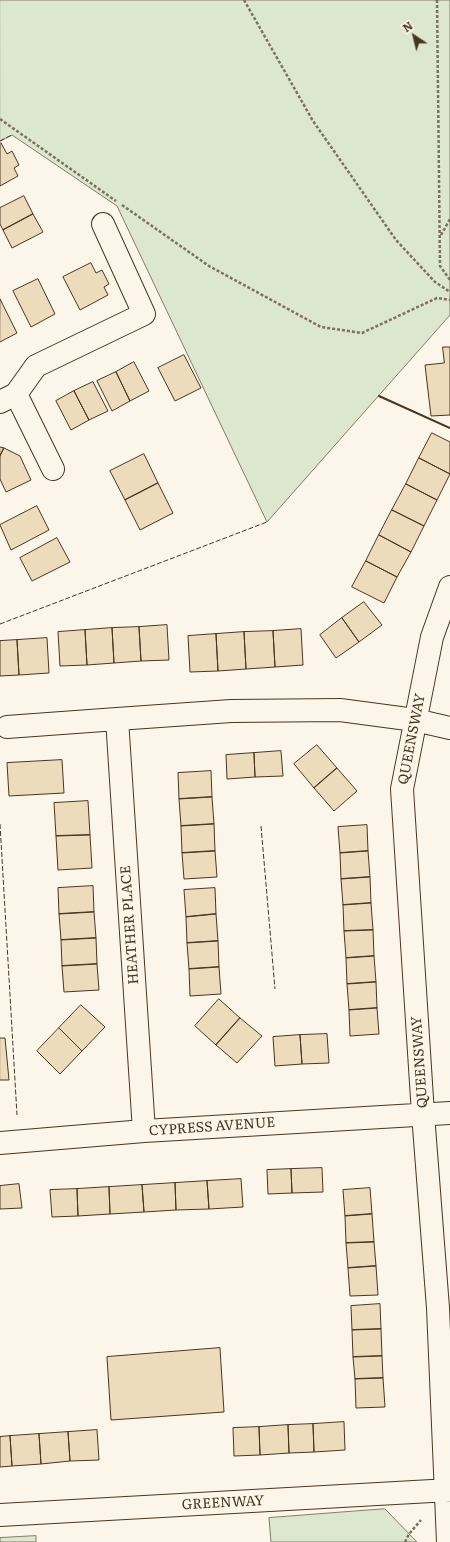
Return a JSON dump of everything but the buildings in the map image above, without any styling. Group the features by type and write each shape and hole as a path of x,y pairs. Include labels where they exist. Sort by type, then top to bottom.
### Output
{"street":[{"path":"53,469 8,398 36,366 144,314 104,224"},
{"name":"QUEENSWAY","path":"448,1542 448,1490 438,1308 423,1114 402,789 432,637 450,587"},
{"path":"7,727 231,711 340,710 415,720 450,728"},
{"name":"HEATHER PLACE","path":"117,719 144,1131"},
{"name":"CYPRESS AVENUE","path":"0,1143 144,1131 450,1113"},
{"name":"GREENWAY","path":"0,1515 448,1490"}],"path":[{"path":"244,0 313,121 391,233 435,282 450,292"},
{"path":"437,0 441,236 440,266 450,280"},
{"path":"0,119 209,266 321,327 362,333 437,298 450,300"},
{"path":"441,236 450,219"}],"green space":[{"path":"0,0 450,0 450,315 267,522 117,206 12,135 0,141"},
{"path":"385,1509 417,1542 271,1542 269,1518"},
{"path":"36,1536 36,1542 0,1542 0,1538"}],"fence":[{"path":"0,141 12,135"},
{"path":"0,624 267,522"},
{"path":"0,824 17,1115"},
{"path":"261,826 275,989"}],"wall":[{"path":"379,396 450,428"}]}
